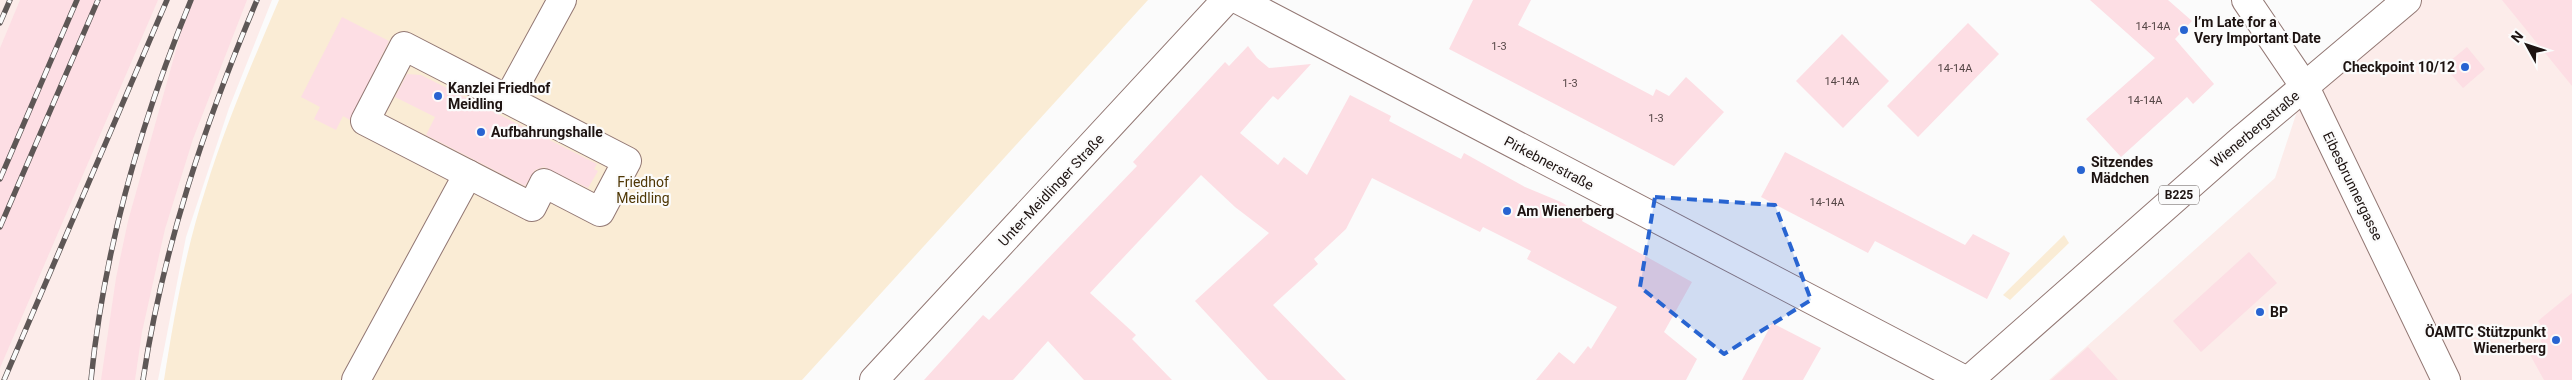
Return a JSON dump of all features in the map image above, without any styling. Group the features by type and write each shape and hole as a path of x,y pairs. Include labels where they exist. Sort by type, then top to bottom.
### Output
{"street":[{"path":"508,100 562,0"},
{"name":"Unter-Meidlinger Straße","path":"874,380 1226,0"},
{"name":"Pirkebnerstraße","path":"1239,0 1965,380"},
{"name":"Eibesbrunnergasse","path":"2246,0 2305,87 2446,380"},
{"name":"Wienerbergstraße","path":"1969,380 2240,141 2407,0"},
{"path":"404,46 508,100 627,161 600,212 544,183 532,207 365,121 404,46"},
{"path":"356,380 468,174"}],"highlighted area":[{"path":"1655,197 1775,205 1811,300 1724,354 1640,287"}],"shaded area":[{"path":"0,0 272,0 229,108 186,237 158,380 0,380"},
{"path":"2407,0 2572,0 2572,380 2049,380 2275,178 2305,87"}],"green space":[{"name":"Friedhof Meidling","path":"279,0 1148,0 802,380 164,380 181,285 198,214 230,119"},
{"path":"2064,235 2069,243 2010,300 2003,295"}],"building":[{"path":"20,0 158,0 0,368 0,48"},
{"path":"190,0 247,0 193,139 165,229 142,332 135,380 101,380 116,278 128,221"},
{"path":"1473,0 1531,0 1518,25 1653,96 1656,89 1669,96 1686,77 1724,112 1674,166 1449,49"},
{"path":"2090,0 2168,0 2192,21 2175,39 2214,84 2193,104 2187,97 2121,157 2086,119 2155,58"},
{"path":"2502,0 2572,0 2572,86"},
{"path":"342,17 389,41 350,120 343,116 336,130 314,119 320,107 301,97"},
{"path":"1968,23 1999,54 1918,137 1887,106"},
{"path":"1842,34 1889,81 1843,128 1796,81"},
{"name":"Am Wienerberg","path":"1248,46 1257,58 1269,68 1311,64 1278,100 1273,96 1240,133 1278,165 1284,157 1307,175 1350,95 1391,116 1389,121 1461,159 1464,153 1525,187 1561,202 1584,216 1582,221 1692,282 1664,332 1697,359 1686,380 1536,380 1559,352 1574,364 1588,346 1591,349 1617,307 1527,259 1531,251 1483,227 1480,232 1372,178 1346,229 1314,259 1318,264 1273,305 1346,380 1268,380 1195,301 1269,233 1235,207 1201,175 1090,293 1136,335 1132,339 1172,380 1084,380 1048,341 1013,380 924,380 983,315 989,320 1137,166 1133,162 1225,62 1229,66"},
{"name":"Checkpoint 10/12","path":"2467,47 2485,69 2463,88 2444,66"},
{"name":"Aufbahrungshalle","path":"407,74 421,75 597,164 594,169 598,171 588,188 544,167 535,170 525,186 426,135 435,117 395,97"},
{"path":"1785,152 1965,245 1973,234 2010,253 1987,299 1875,241 1868,253 1761,197"},
{"path":"2249,252 2277,283 2201,352 2173,321"},
{"name":"ÖAMTC Stützpunkt Wienerberg","path":"2572,293 2572,380 2544,380 2528,351 2542,344 2539,336 2547,334 2538,321"},
{"path":"1772,323 1821,348 1803,380 1742,380"},
{"path":"2088,347 2118,380 2051,380"}],"railway":[{"path":"0,23 10,0"},
{"path":"0,179 77,0"},
{"path":"0,227 98,0"},
{"path":"4,380 167,0"},
{"path":"91,380 105,282 127,186 156,92 191,0"},
{"path":"143,380 162,282 188,186 220,93 257,0"}],"place":[{"name":"I’m Late for a Very Important Date","path":"2184,30"},
{"name":"Checkpoint 10/12","path":"2465,67"},
{"name":"Kanzlei Friedhof Meidling","path":"438,96"},
{"name":"Aufbahrungshalle","path":"481,132"},
{"name":"Sitzendes Mädchen","path":"2081,170"},
{"name":"Am Wienerberg","path":"1507,211"},
{"name":"BP","path":"2260,312"},
{"name":"ÖAMTC Stützpunkt Wienerberg","path":"2556,340"}]}
